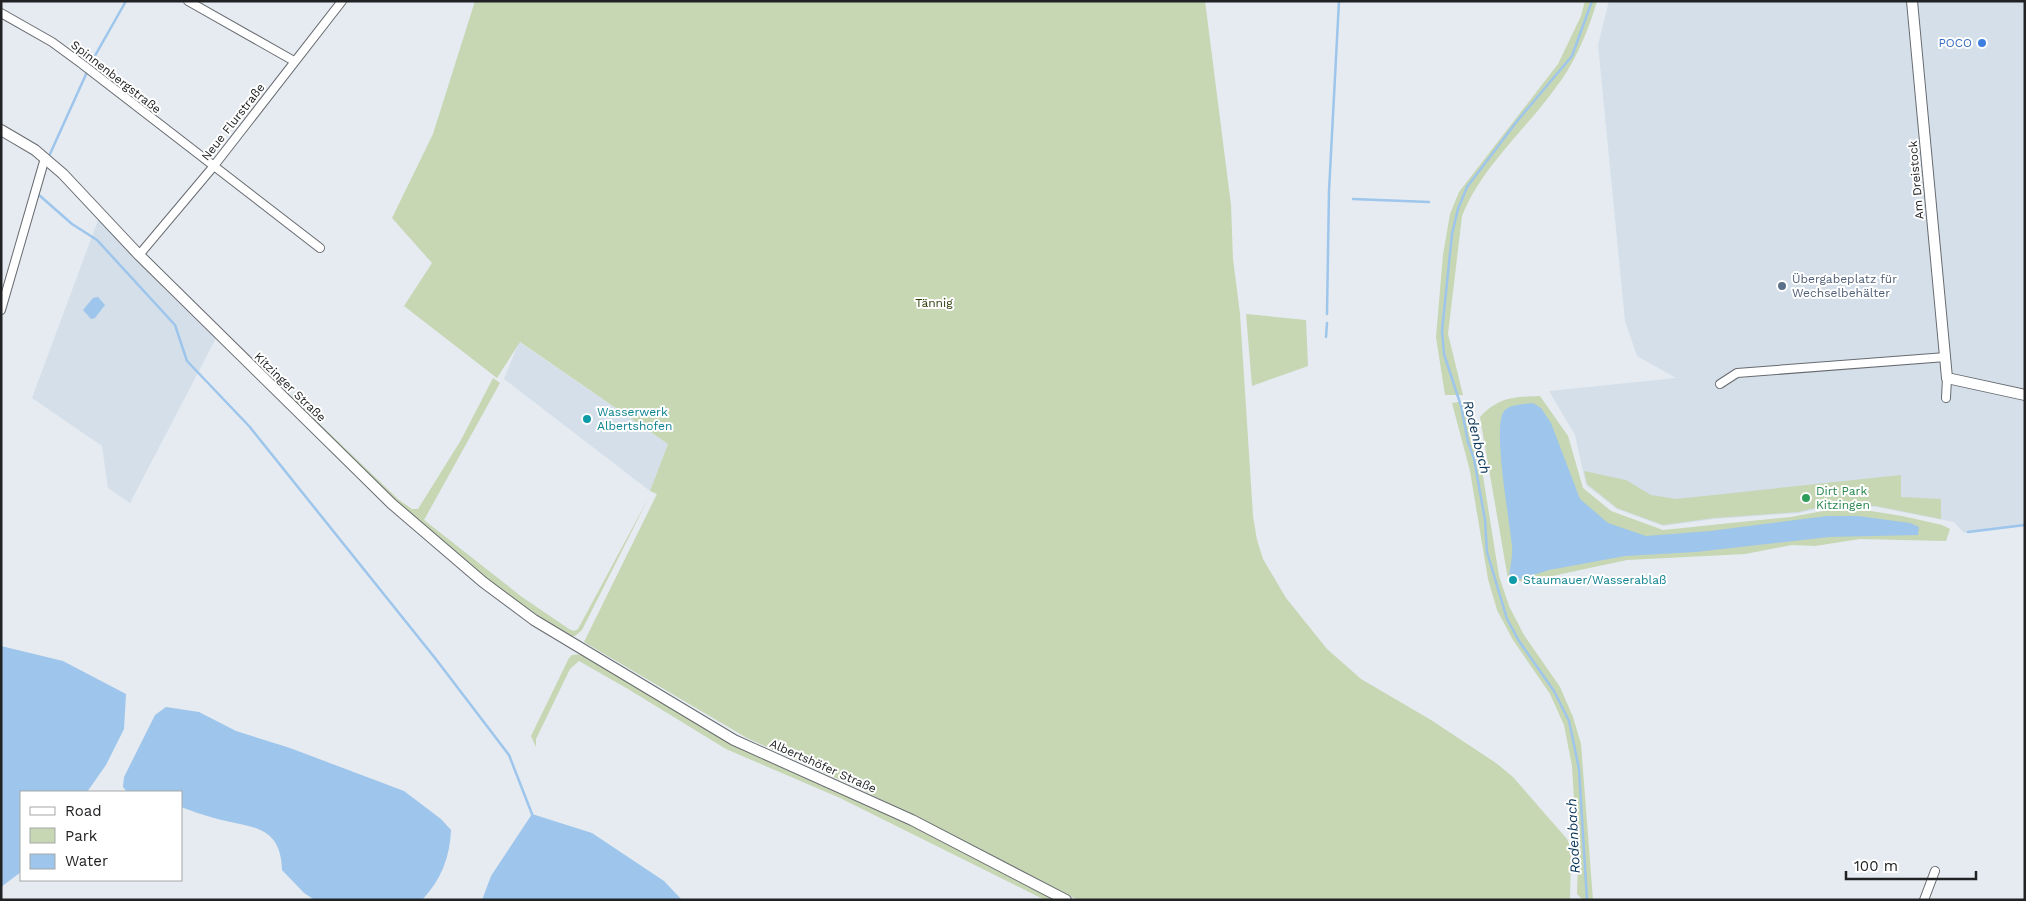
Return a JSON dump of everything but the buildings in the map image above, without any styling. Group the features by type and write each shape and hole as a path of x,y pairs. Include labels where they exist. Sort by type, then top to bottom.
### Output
{"street":[{"path":"188,1 294,61"},
{"name":"Neue Flurstraße","path":"139,255 213,167 342,1"},
{"name":"Am Dreistock","path":"1912,1 1948,378"},
{"name":"Spinnenbergstraße","path":"1,13 52,42 82,64 320,248"},
{"name":"Kitzinger Straße","path":"1,130 45,158 63,174 139,255 399,511 483,582 534,620 575,646"},
{"path":"1,310 45,158"},
{"path":"1720,384 1737,373 1946,357"},
{"path":"1946,398 1948,378 2025,395"},
{"name":"Albertshöfer Straße","path":"575,646 734,740 912,820 1066,900"},
{"path":"1924,900 1935,871"}],"shaded area":[{"path":"1609,1 2025,1 2025,526 1964,533 1954,522 1876,507 1833,505 1799,513 1715,519 1663,526 1617,509 1586,485 1575,435 1549,391 1676,378 1637,356 1625,321 1598,45"},
{"path":"100,215 216,338 130,503 108,488 102,446 32,398"},
{"path":"519,342 668,444 650,491 504,379"}],"green space":[{"name":"Tännig","path":"475,1 1205,1 1231,205 1233,259 1240,314 1253,516 1257,540 1263,559 1286,598 1327,649 1361,679 1431,720 1496,763 1513,777 1567,839 1571,848 1570,900 1078,900 858,788 747,738 584,642 657,494 650,491 668,444 520,342 497,378 404,306 432,263 392,218 433,134"},
{"path":"1585,1 1597,1 1585,36 1568,70 1480,182 1462,216 1448,334 1463,395 1445,395 1436,337 1443,255 1450,214 1459,192 1558,64 1581,16"},
{"path":"1246,314 1306,320 1308,366 1252,386"},
{"path":"493,378 500,383 424,520 522,597 569,629 574,631 578,629 649,497 582,630 575,636 569,636 531,611 460,557 360,467 295,405 292,399 293,392 301,406 399,500 412,509 418,509 461,440"},
{"path":"1540,396 1568,436 1583,488 1611,511 1663,530 1791,517 1834,509 1871,511 1942,525 1950,529 1946,541 1860,539 1815,546 1792,545 1745,554 1627,560 1524,582 1508,579 1480,417 1494,405 1507,399"},
{"path":"1464,401 1482,470 1499,576 1509,606 1524,635 1560,687 1573,717 1581,744 1593,900 1583,900 1577,894 1578,863 1572,766 1564,725 1550,694 1513,640 1497,610 1488,579 1470,471 1452,403"},
{"name":"Dirt Park Kitzingen","path":"1584,471 1626,480 1651,495 1676,499 1901,475 1901,497 1941,499 1941,519 1876,506 1833,504 1798,512 1714,518 1663,525 1617,508 1587,484"},
{"path":"582,654 634,686 1059,900 1045,900 840,798 726,749 579,661 570,669 536,739 536,747 531,736 569,658 572,655"}],"water":[{"path":"98,297 105,305 95,318 91,319 83,310 93,298"},
{"path":"1533,403 1541,408 1551,423 1580,499 1608,523 1646,536 1710,531 1827,516 1858,516 1910,523 1919,527 1918,535 1829,537 1696,552 1625,556 1549,570 1518,580 1509,577 1512,550 1501,455 1501,420 1504,411 1510,407"},
{"path":"1,646 63,661 126,694 124,729 106,765 88,791 20,791 20,873 1,887"},
{"path":"166,707 199,712 236,731 290,748 404,791 441,819 451,830 449,850 439,876 422,900 315,900 304,893 282,870 276,843 260,830 182,807 182,791 126,791 123,787 124,777 155,715"},
{"path":"532,814 592,833 664,881 682,900 482,900 491,876"}],"waterway":[{"path":"50,154 92,61 126,1"},
{"path":"1327,314 1329,191 1339,1"},
{"name":"Rodenbach","path":"1587,900 1579,769 1569,721 1554,691 1519,641 1507,619 1487,552 1485,520 1474,459 1468,442 1461,406 1444,354 1442,331 1452,234 1458,209 1467,187 1518,120 1572,56 1592,1"},
{"path":"39,195 72,224 97,240 175,325 187,361 249,426 435,658 509,755 532,814"},
{"path":"1353,199 1429,202"},
{"path":"1326,337 1327,323"},
{"path":"1968,532 2025,525"}],"place":[{"name":"POCO","path":"1982,43"},
{"name":"Übergabeplatz für Wechselbehälter","path":"1782,286"},
{"name":"Wasserwerk Albertshofen","path":"587,419"},
{"name":"Dirt Park Kitzingen","path":"1806,498"},
{"name":"Staumauer/Wasserablaß","path":"1513,580"}]}
